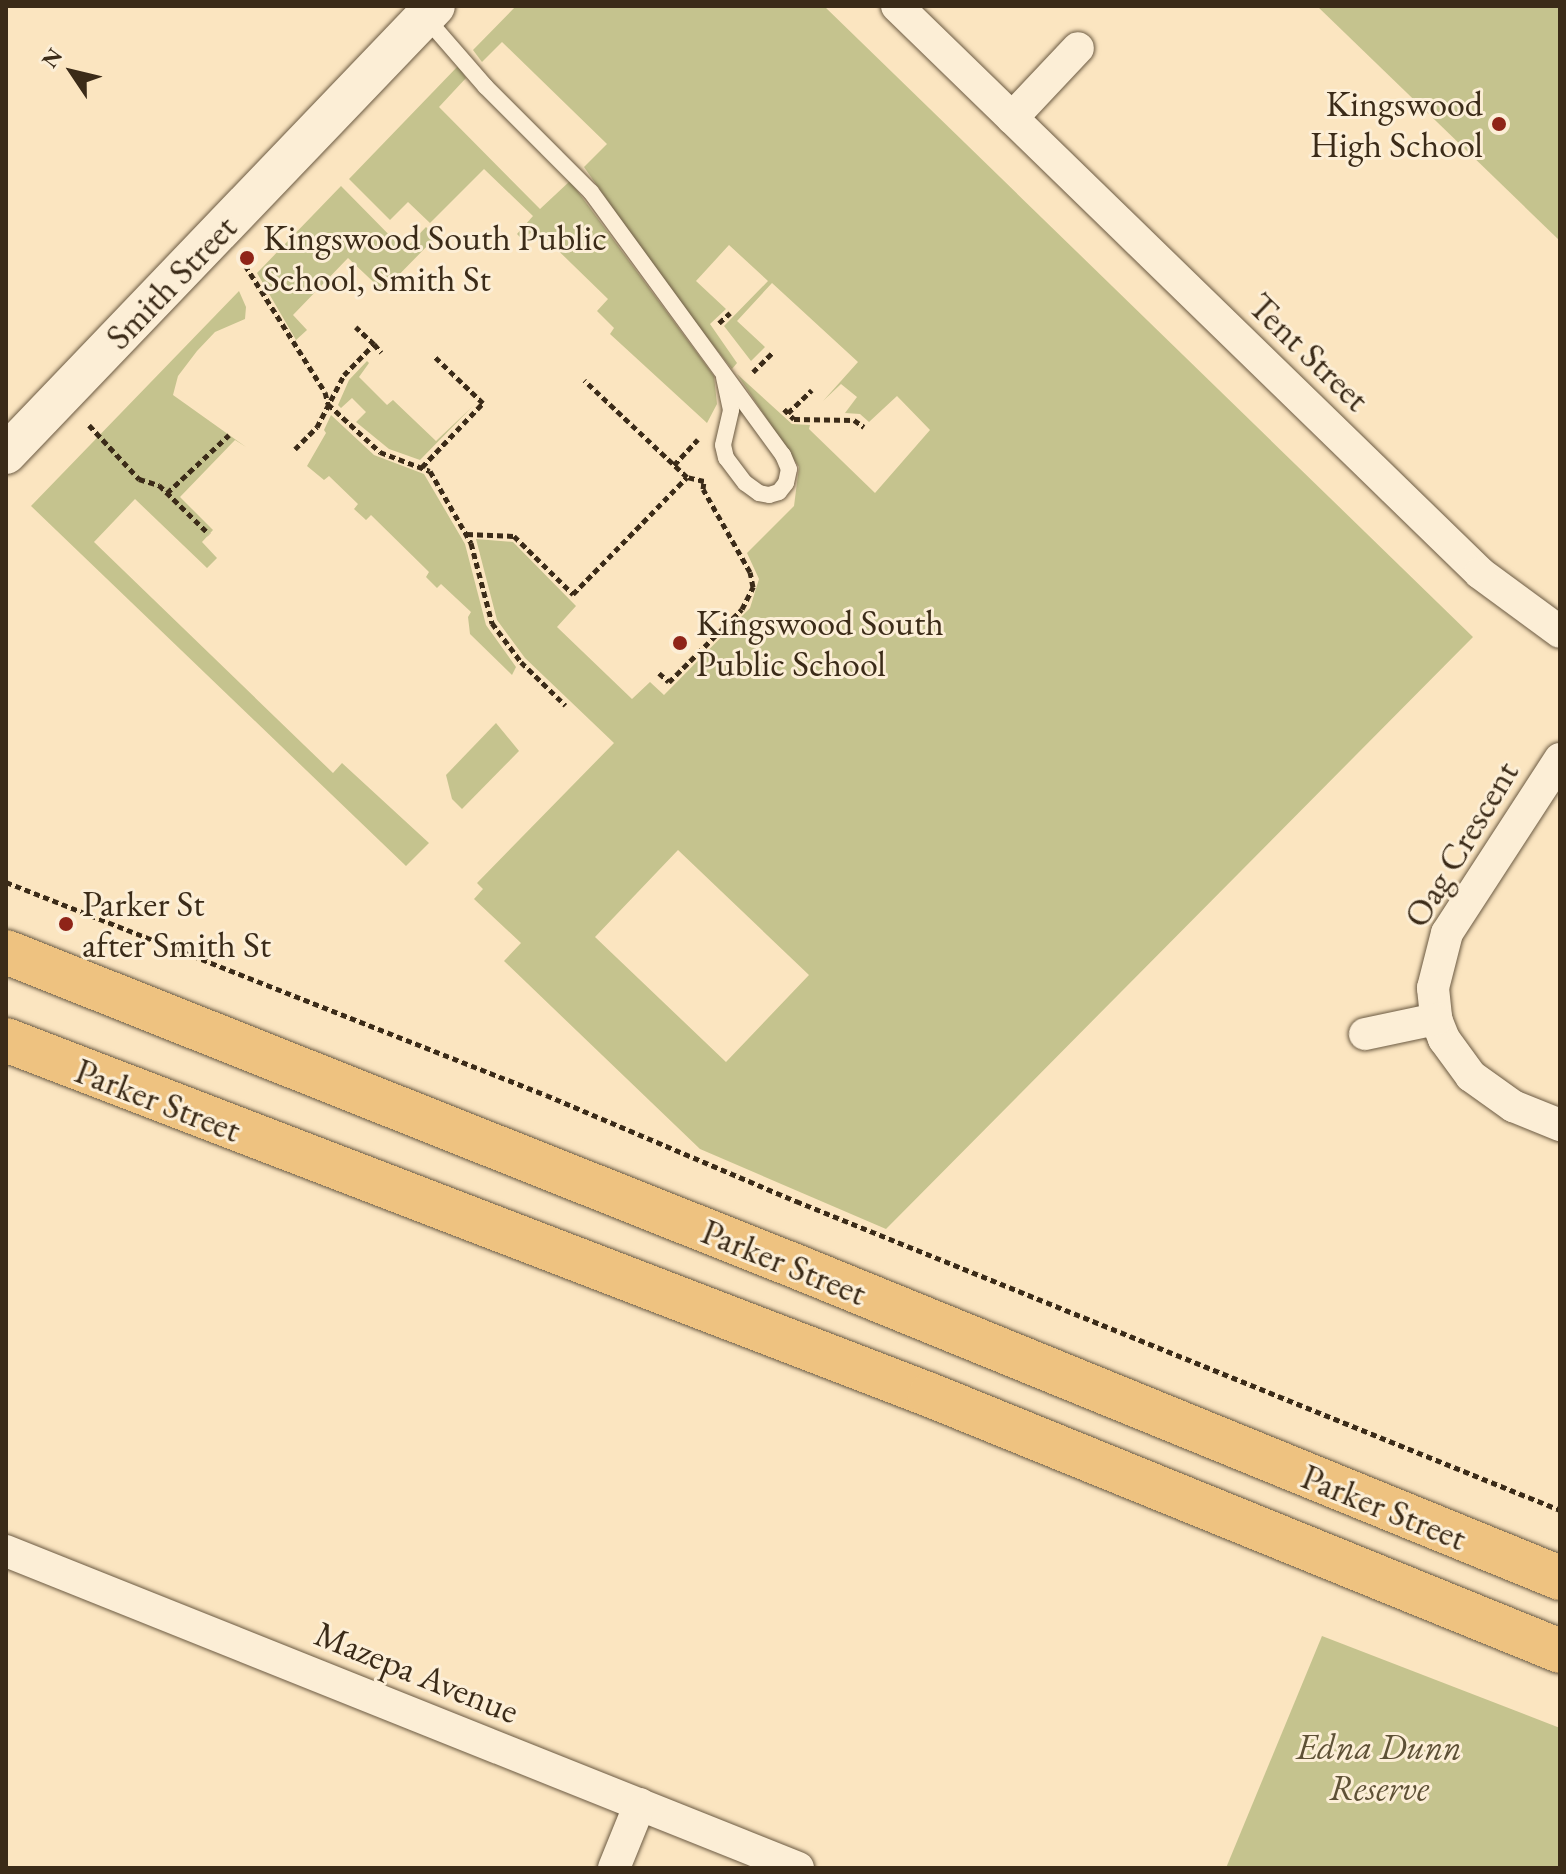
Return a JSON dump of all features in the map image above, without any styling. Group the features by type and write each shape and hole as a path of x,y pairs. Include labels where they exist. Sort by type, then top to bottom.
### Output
{"highway":[{"name":"Parker Street","path":"6,952 800,1268 1560,1578"},
{"name":"Parker Street","path":"6,1040 930,1395 1560,1651"}],"street":[{"name":"Tent Street","path":"897,6 1480,573 1516,603 1560,632"},
{"name":"Smith Street","path":"6,454 430,12"},
{"path":"1012,118 1078,48"},
{"name":"Oag Crescent","path":"1560,759 1447,933 1433,988 1436,1019 1458,1062 1484,1087 1513,1106 1560,1125"},
{"path":"1365,1034 1436,1019"},
{"name":"Mazepa Avenue","path":"6,1551 798,1868"},
{"path":"614,1868 640,1804"}],"lane":[{"path":"430,12 486,87 591,192 783,455 789,469 786,483 779,492 769,495 759,493 745,483 726,458 723,445 731,410 724,377"}],"path":[{"path":"245,265 325,392 328,404 380,452 430,471 466,534 492,623 521,662 565,705"},
{"path":"726,337 717,325 730,313"},
{"path":"356,327 381,352"},
{"path":"295,449 317,427 344,375 374,344"},
{"path":"743,361 751,374 772,353"},
{"path":"422,467 483,403 435,357"},
{"path":"584,380 687,477 704,481 703,489 750,572 753,587 742,609 669,682 659,673"},
{"path":"788,413 812,390"},
{"path":"779,404 794,419 854,420 864,427"},
{"path":"89,425 139,479 159,485 209,534"},
{"path":"167,493 229,435"},
{"path":"674,465 701,435"},
{"path":"466,534 514,536 573,594 687,477"},
{"path":"6,882 546,1095 796,1201 1560,1510"}],"green space":[{"path":"516,6 824,6 1473,637 886,1229 700,1149 504,961 521,943 474,899 483,889 477,883 614,743 525,658 497,620 476,539 513,542 576,606 557,627 632,699 650,682 664,695 750,608 759,579 747,553 794,506 799,467 737,374 792,424 810,425 809,429 875,493 930,430 897,396 869,422 860,414 845,413 857,397 841,384 823,401 858,362 772,283 737,321 765,347 751,361 724,326 768,281 729,245 696,281 726,309 710,324 737,363 732,369 676,298 584,167 607,144 502,42 482,62 473,50","holes":["678,850 809,975 726,1062 595,937"]},
{"name":"Kingswood High School","path":"1317,6 1560,6 1560,241"},
{"path":"458,66 466,78 439,107 540,209 570,181 714,376 717,404 707,423 610,334 614,328 597,311 608,299 536,229 522,239 517,234 533,216 484,169 430,223 408,202 390,220 349,179"},
{"path":"341,186 404,250 426,227 436,237 383,291 348,258 293,315 307,330 296,340 257,273"},
{"path":"239,291 246,307 245,319 215,332 197,351 178,376 173,395 246,447 235,440 180,497 213,530 202,542 217,558 207,568 135,499 94,542 333,773 342,763 429,843 406,866 31,506"},
{"path":"367,361 369,363 359,377 387,405 393,400 436,441 473,406 420,460 389,449 356,422 366,412 352,398 341,408 338,405 349,380"},
{"path":"331,415 374,455 424,474 465,544 486,625 516,667 512,675 470,634 468,617 471,612 441,584 437,588 426,577 429,572 371,515 366,520 354,509 358,504 329,476 324,480 307,466 326,433 324,430"},
{"path":"496,723 519,751 462,809 452,799 446,775"},
{"name":"Edna Dunn Reserve","path":"1322,1636 1560,1728 1560,1868 1226,1868"}],"place":[{"name":"Kingswood High School","path":"1499,124"},
{"name":"Kingswood South Public School, Smith St","path":"247,258"},
{"name":"Kingswood South Public School","path":"680,643"},
{"name":"Parker St after Smith St","path":"66,924"}]}
